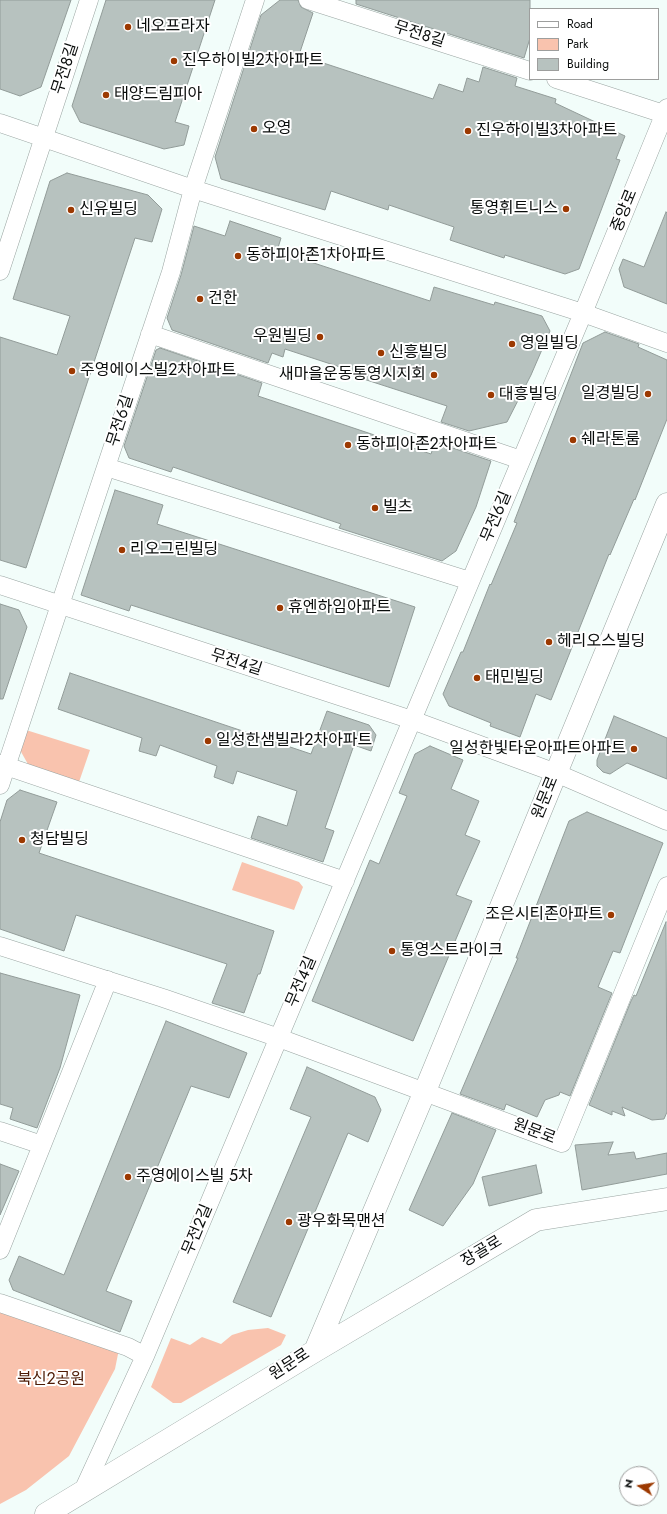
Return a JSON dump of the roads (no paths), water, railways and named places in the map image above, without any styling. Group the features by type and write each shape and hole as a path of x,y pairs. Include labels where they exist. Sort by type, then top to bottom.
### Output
{"street":[{"name":"무전8길","path":"0,271 89,0"},
{"path":"193,189 255,0"},
{"name":"무전8길","path":"308,0 529,71"},
{"path":"559,80 666,111"},
{"name":"중앙로","path":"583,314 666,111"},
{"path":"0,123 193,189 667,342"},
{"name":"무전6길","path":"60,605 171,272 193,189"},
{"name":"무전6길","path":"412,720 583,314"},
{"path":"150,334 521,460"},
{"path":"106,467 470,581"},
{"name":"원문로","path":"46,1514 315,1351 425,1091 667,504"},
{"name":"무전4길","path":"0,585 412,720 556,773 667,821"},
{"path":"0,785 3,765 60,605"},
{"name":"무전4길","path":"279,1038 412,720"},
{"path":"3,765 345,881"},
{"name":"원문로","path":"425,1091 562,1143 667,886"},
{"path":"0,946 108,980 279,1038 425,1091"},
{"path":"0,1250 108,980"},
{"name":"무전2길","path":"82,1493 145,1356 279,1038"},
{"path":"0,1131 42,1145"},
{"name":"장골로","path":"315,1351 536,1220 667,1199"},
{"path":"0,1303 128,1347 145,1356"}],"place":[{"name":"네오프라자","path":"128,27"},
{"name":"진우하이빌2차아파트","path":"174,61"},
{"name":"태양드림피아","path":"106,95"},
{"name":"오영","path":"254,129"},
{"name":"진우하이빌3차아파트","path":"468,131"},
{"name":"통영휘트니스","path":"566,209"},
{"name":"신유빌딩","path":"71,210"},
{"name":"동하피아존1차아파트","path":"238,256"},
{"name":"건한","path":"200,299"},
{"name":"우원빌딩","path":"320,337"},
{"name":"영일빌딩","path":"512,344"},
{"name":"신흥빌딩","path":"381,353"},
{"name":"주영에이스빌2차아파트","path":"72,371"},
{"name":"새마을운동통영시지회","path":"434,375"},
{"name":"일경빌딩","path":"648,394"},
{"name":"대흥빌딩","path":"491,395"},
{"name":"쉐라톤룸","path":"573,440"},
{"name":"동하피아존2차아파트","path":"348,445"},
{"name":"빌츠","path":"375,508"},
{"name":"리오그린빌딩","path":"122,550"},
{"name":"휴엔하임아파트","path":"280,608"},
{"name":"헤리오스빌딩","path":"549,642"},
{"name":"태민빌딩","path":"477,678"},
{"name":"일성한샘빌라2차아파트","path":"208,741"},
{"name":"일성한빛타운아파트아파트","path":"634,749"},
{"name":"청담빌딩","path":"22,840"},
{"name":"조은시티존아파트","path":"611,915"},
{"name":"통영스트라이크","path":"392,951"},
{"name":"주영에이스빌 5차","path":"128,1177"},
{"name":"광우화목맨션","path":"289,1222"}],"park label":[{"name":"북신2공원","path":"51,1380"}]}
